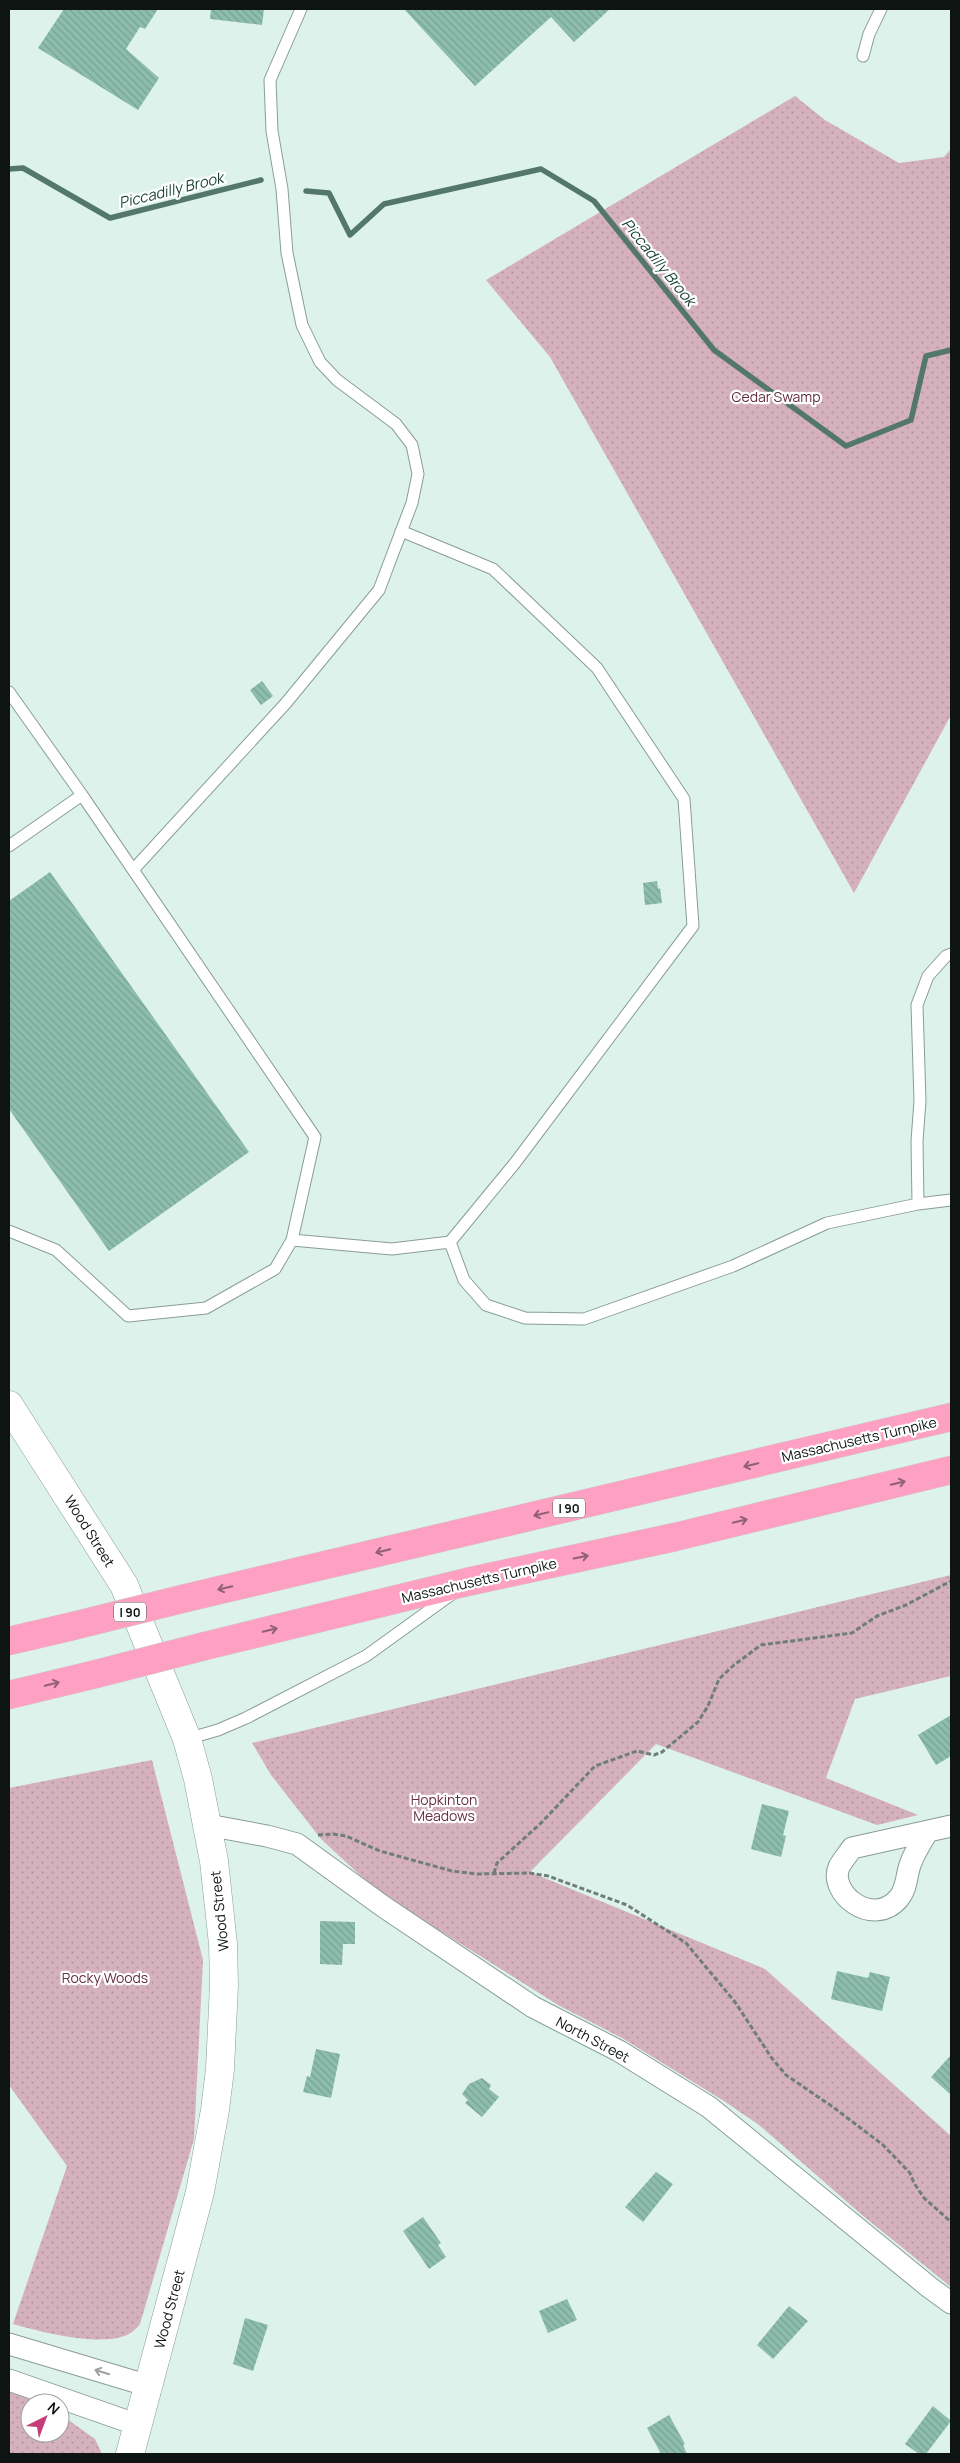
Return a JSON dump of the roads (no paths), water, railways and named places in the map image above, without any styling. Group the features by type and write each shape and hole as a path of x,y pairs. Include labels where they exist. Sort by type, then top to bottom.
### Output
{"highway":[{"name":"Massachusetts Turnpike","path":"9,1641 951,1417"},
{"name":"Massachusetts Turnpike","path":"9,1695 467,1582 675,1537 951,1470"}],"main road":[{"name":"Wood Street","path":"9,1405 124,1585 187,1739 208,1825 223,1944 224,1994 220,2069 210,2143 200,2192 130,2454"}],"street":[{"name":"North Street","path":"208,1825 268,1836 297,1844 384,1907 533,2007 619,2051 709,2107 921,2281 951,2303"},
{"path":"928,1831 910,1866 906,1887 898,1899 883,1910 869,1910 854,1904 840,1888 838,1869 852,1848 928,1831 951,1826"},
{"path":"9,2344 148,2386"},
{"path":"9,2380 138,2425"}],"lane":[{"path":"133,870 286,703 379,590 412,503 418,474 412,445 396,424 337,380 320,362 302,324 288,253 282,189 272,131 270,80 301,9"},
{"path":"863,56 869,34 881,9"},
{"path":"292,1240 392,1249 450,1242 515,1163 693,926 684,799 597,668 493,569 401,531"},
{"path":"9,692 82,795 314,1137 292,1240 275,1270 206,1308 128,1316 56,1250 9,1231"},
{"path":"9,846 82,795"},
{"path":"918,1204 917,1141 920,1102 917,1005 928,976 946,956 951,954"},
{"path":"450,1242 464,1280 486,1305 525,1318 584,1320 733,1266 827,1223 918,1204 951,1200"},
{"path":"187,1739 218,1730 246,1718 366,1656 467,1582"}],"waterway":[{"name":"Piccadilly Brook","path":"9,169 23,168 110,218 261,180"},
{"name":"Piccadilly Brook","path":"306,191 329,193 350,235 384,204 541,169 594,201 714,350 846,446 911,420 926,356 951,350"}],"park label":[{"name":"Cedar Swamp","path":"776,396"},
{"name":"Hopkinton Meadows","path":"444,1808"},
{"name":"Rocky Woods","path":"105,1977"}]}
